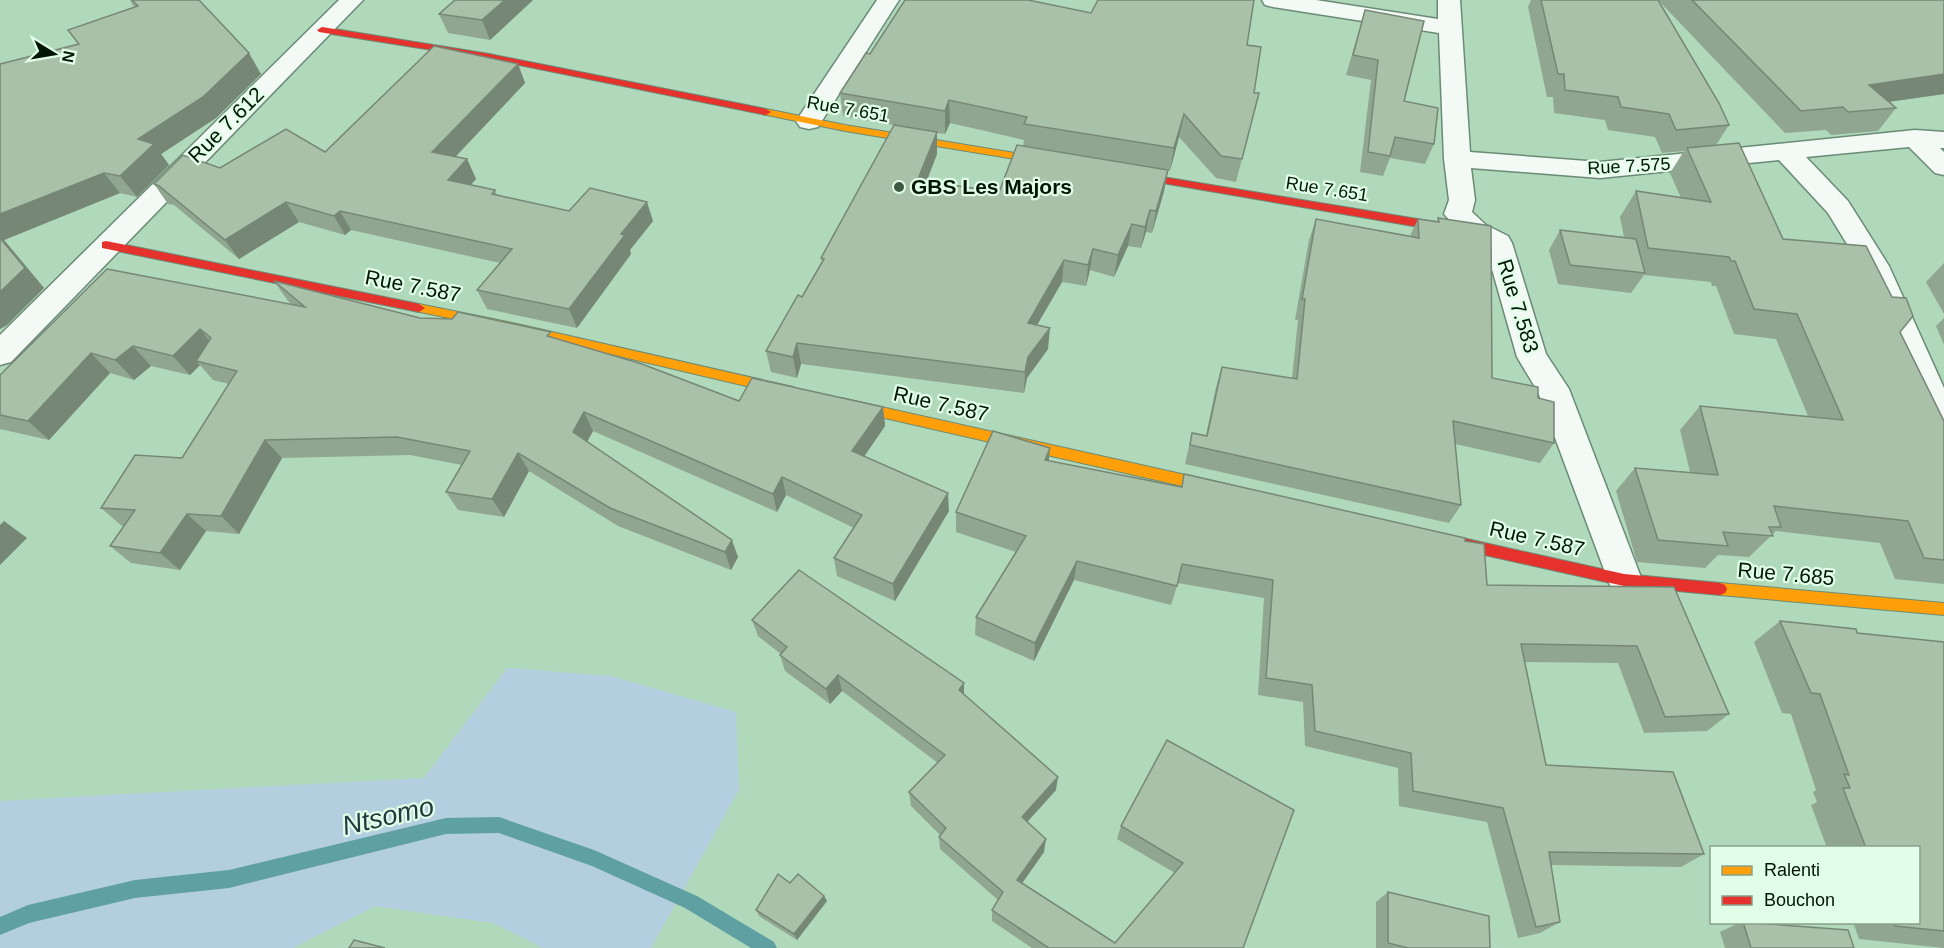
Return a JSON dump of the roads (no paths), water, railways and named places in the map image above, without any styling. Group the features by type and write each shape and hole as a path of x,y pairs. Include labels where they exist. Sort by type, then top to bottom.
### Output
{"street":[{"name":"Rue 7.612","path":"0,354 352,0"},
{"path":"809,121 888,0"},
{"path":"1273,0 1451,28"},
{"name":"Rue 7.583","path":"1449,0 1457,159 1462,200 1458,214 1476,232 1498,243 1532,357 1553,388 1624,580"},
{"name":"Rue 7.651","path":"322,30 425,44 534,63 809,121 1067,165"},
{"path":"1915,138 1944,167"},
{"name":"Rue 7.575","path":"1457,159 1600,170 1915,138 1944,140"},
{"path":"1786,152 1838,207 1875,266 1916,364 1944,419"},
{"name":"Rue 7.651","path":"1102,170 1476,232"},
{"name":"Rue 7.587","path":"106,245 517,328 802,394"},
{"name":"Rue 7.587","path":"825,400 1242,494"},
{"name":"Rue 7.587","path":"1427,536 1624,580"},
{"name":"Rue 7.685","path":"1624,580 1944,609"}],"waterway":[{"name":"Ntsomo","path":"0,926 28,914 135,889 229,879 446,826 499,825 594,858 691,902 768,948"}],"place":[{"name":"GBS Les Majors","path":"899,187"}]}
